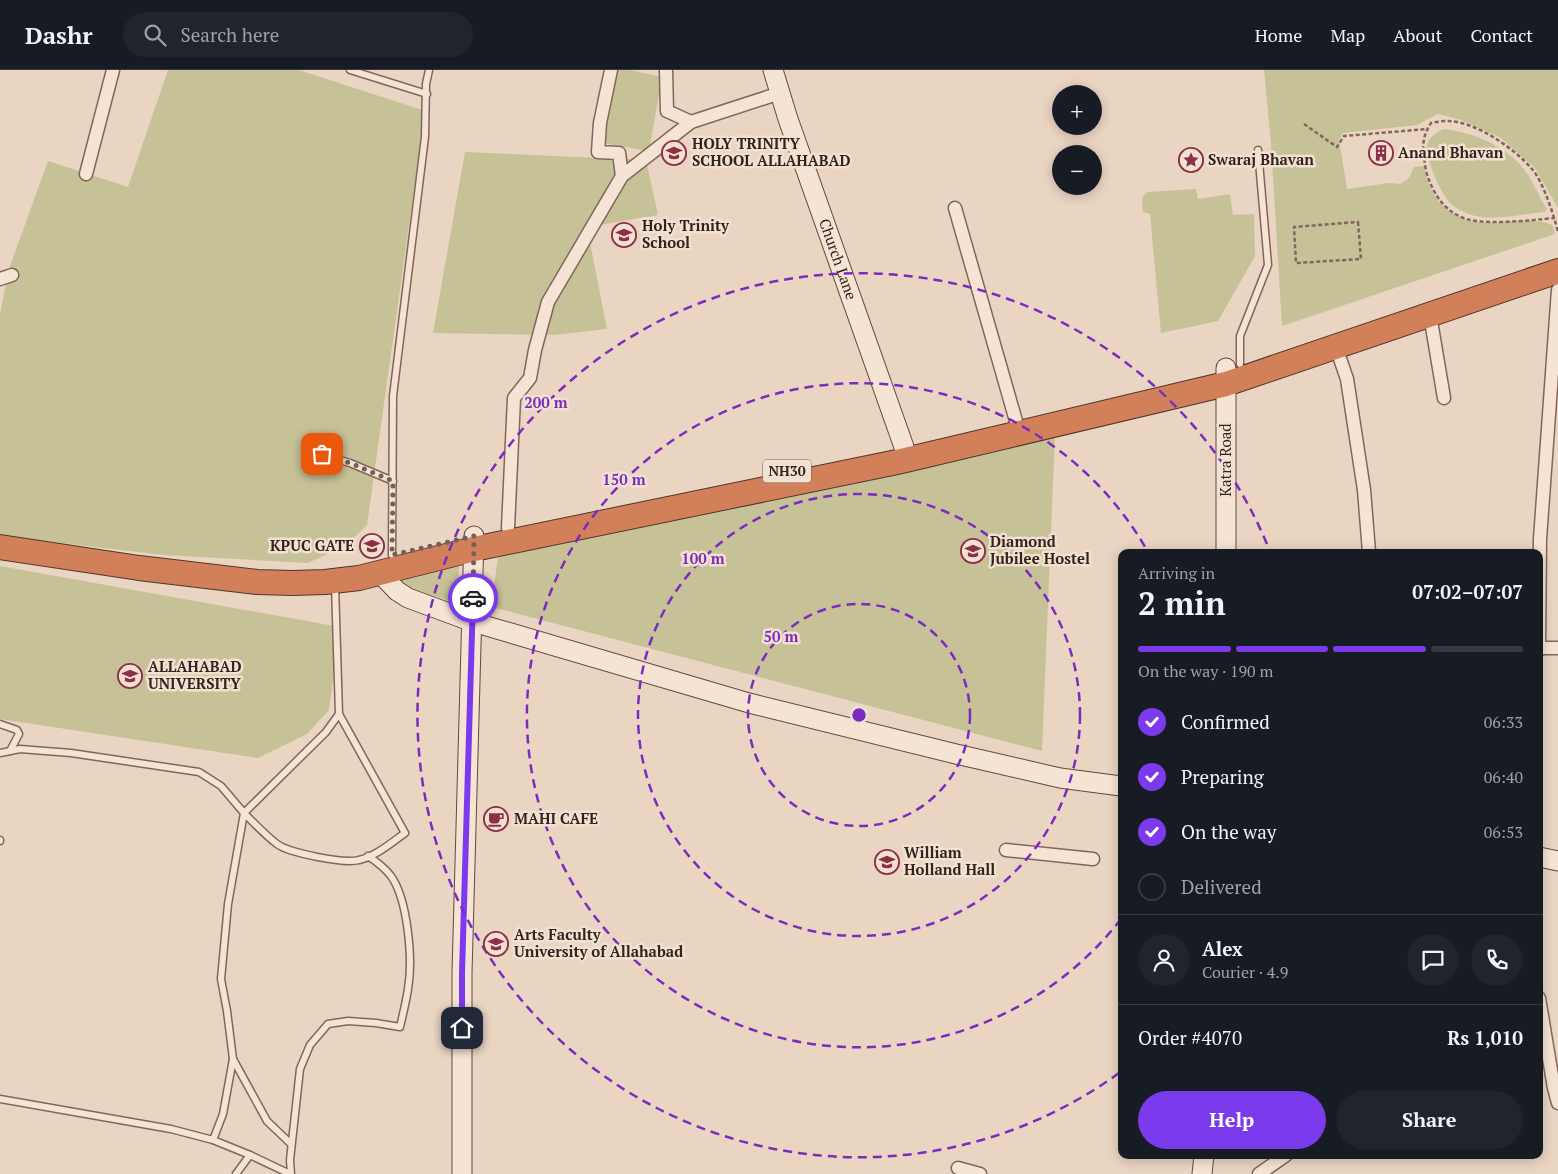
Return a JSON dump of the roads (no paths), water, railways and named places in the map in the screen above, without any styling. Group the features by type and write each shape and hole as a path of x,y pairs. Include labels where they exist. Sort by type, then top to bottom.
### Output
{"highway":[{"name":"NH30","path":"474,542 508,528 906,454 1016,421 1231,372 1528,271 1558,259"},
{"path":"0,530 192,560 272,568 298,570 386,564 474,542 906,454 1336,347 1558,272"},
{"path":"0,547 138,568 257,582 293,583 359,578 386,564"}],"street":[{"path":"86,174 113,70"},
{"path":"611,70 600,123 598,152 619,153 622,176"},
{"path":"666,70 667,111 691,122"},
{"name":"Church Lane","path":"773,70 906,454"},
{"path":"508,528 514,398 530,378 535,350 548,302 622,176 691,122 780,93"},
{"path":"956,208 1016,421"},
{"path":"1540,549 1555,360 1558,290"},
{"path":"1430,315 1444,398"},
{"path":"1336,347 1347,379 1364,490 1369,549"},
{"name":"Katra Road","path":"1226,549 1231,372"},
{"path":"462,1174 462,973 474,542"},
{"path":"386,564 397,591 408,598 473,622 759,705 1060,778 1118,786"},
{"path":"1543,649 1558,648"},
{"path":"1006,850 1093,860"},
{"path":"1543,858 1558,861"},
{"path":"1543,1020 1558,1102"},
{"path":"1202,1174 1204,1159"},
{"path":"1259,1174 1280,1159"},
{"path":"958,1168 980,1174"}],"lane":[{"path":"350,70 427,94"},
{"path":"386,564 393,481 393,396 425,136 426,84 429,70"},
{"path":"1231,372 1240,336 1268,265 1258,150"},
{"path":"315,445 322,454 350,463 393,481"},
{"path":"0,752 20,749 72,753 199,772 221,786 244,813 279,846 302,853 343,861 359,860 382,850 405,833 338,714 335,581"},
{"path":"213,1140 223,1114 233,1058 227,1011 220,979 228,904 244,813 261,794 326,732 338,714"},
{"path":"0,724 17,730 19,734 10,751"},
{"path":"0,1099 171,1129 213,1140 290,1174 291,1144 300,1069 310,1045 328,1024 348,1021 400,1027 408,988 409,956 405,912 400,894 392,877 381,865 368,856"},
{"path":"233,1058 267,1121 291,1144"},
{"path":"236,1174 250,1155"}],"place":[{"name":"HOLY TRINITY SCHOOL ALLAHABAD","path":"674,153"},
{"name":"Anand Bhavan","path":"1381,153"},
{"name":"Swaraj Bhavan","path":"1191,160"},
{"name":"Holy Trinity School","path":"624,235"},
{"name":"KPUC GATE","path":"372,546"},
{"name":"Diamond Jubilee Hostel","path":"973,551"},
{"name":"ALLAHABAD UNIVERSITY","path":"130,676"},
{"name":"MAHI CAFE","path":"496,819"},
{"name":"William Holland Hall","path":"887,862"},
{"name":"Arts Faculty University of Allahabad","path":"496,944"}]}
